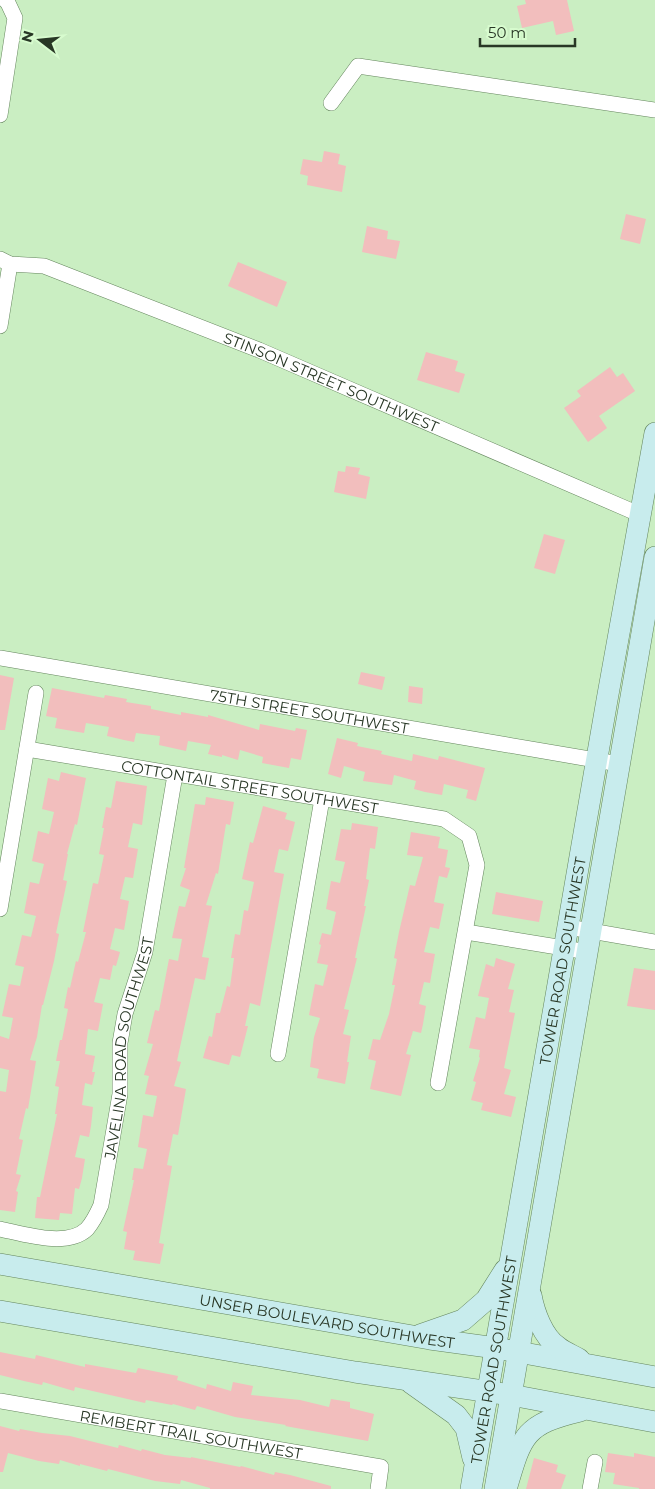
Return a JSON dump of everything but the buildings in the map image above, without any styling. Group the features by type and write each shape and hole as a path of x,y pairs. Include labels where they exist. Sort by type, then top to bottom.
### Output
{"street":[{"path":"0,116 14,18 7,1"},
{"path":"330,103 358,66 655,110"},
{"path":"0,326 5,261"},
{"name":"STINSON STREET SOUTHWEST","path":"5,261 44,266 259,350 648,521"},
{"name":"TOWER ROAD SOUTHWEST","path":"471,1489 597,760 648,521 655,433"},
{"name":"TOWER ROAD SOUTHWEST","path":"495,1489 655,557"},
{"name":"75TH STREET SOUTHWEST","path":"0,658 620,764"},
{"path":"0,909 6,845 27,749 36,693"},
{"name":"COTTONTAIL STREET SOUTHWEST","path":"27,749 444,819 469,836 477,865 466,932"},
{"name":"JAVELINA ROAD SOUTHWEST","path":"0,1230 54,1239 72,1238 85,1230 94,1220 101,1205 120,1094 120,1044 125,1014 145,952 176,775"},
{"path":"278,1054 322,799"},
{"path":"438,1083 466,932 566,937 590,942 655,942"},
{"path":"566,937 590,942"},
{"path":"415,1336 463,1320 486,1300 510,1261"},
{"name":"UNSER BOULEVARD SOUTHWEST","path":"0,1264 415,1336 496,1348 655,1377"},
{"path":"530,1288 534,1312 542,1328 556,1346 595,1367"},
{"path":"0,1311 406,1380 511,1395 655,1422"},
{"path":"406,1380 456,1415 466,1428 475,1465"},
{"name":"REMBERT TRAIL SOUTHWEST","path":"0,1401 381,1467 378,1489"},
{"path":"506,1489 525,1436 541,1423 562,1415 585,1410"},
{"path":"590,1489 595,1462"}]}
